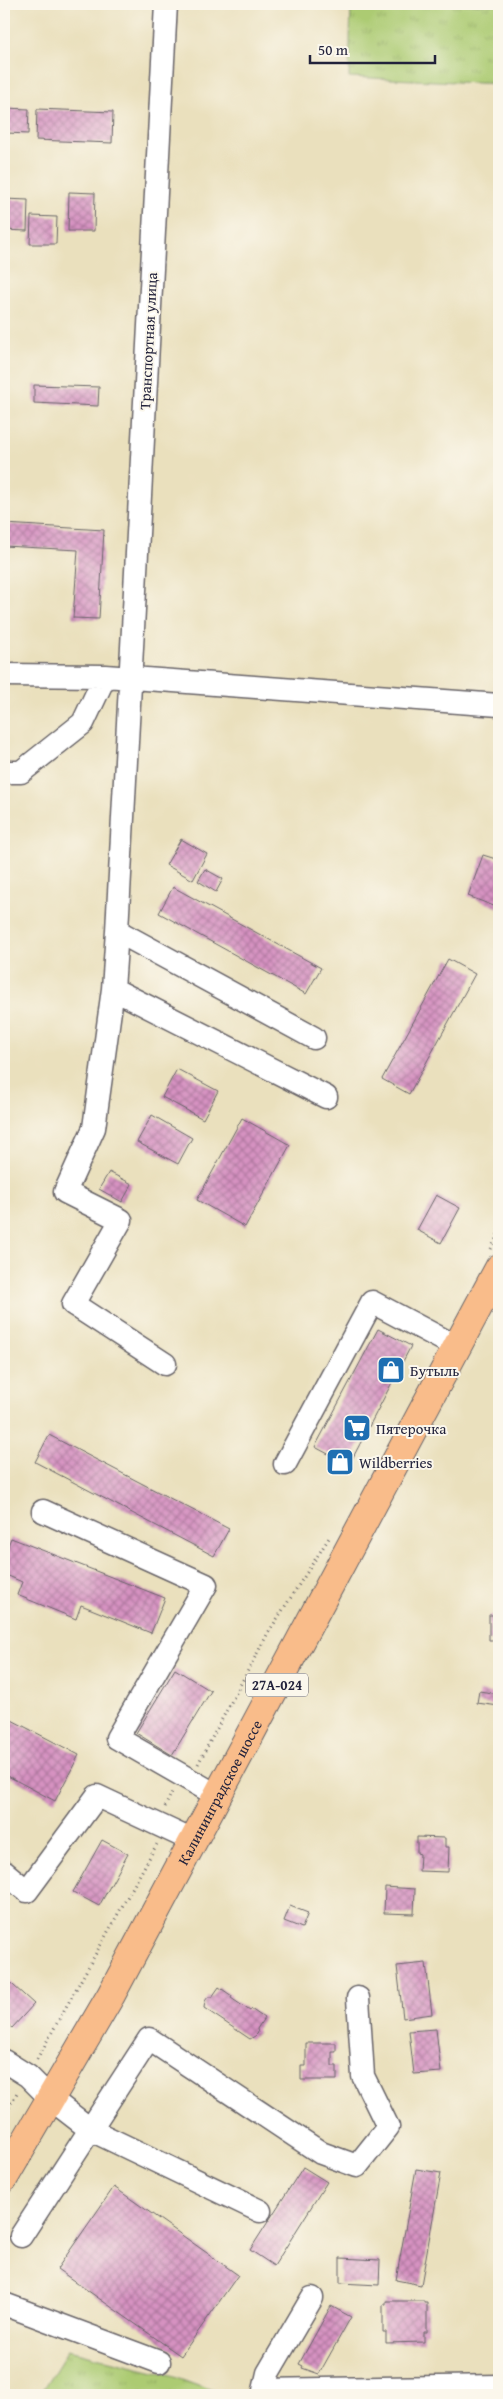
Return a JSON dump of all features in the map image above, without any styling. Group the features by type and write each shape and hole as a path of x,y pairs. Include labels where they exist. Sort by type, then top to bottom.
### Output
{"main road":[{"name":"Калининградское шоссе","path":"4,2178 111,1995 499,1268"}],"street":[{"name":"Транспортная улица","path":"165,1364 73,1304 121,1220 66,1192 94,1128 113,989 166,4"},
{"path":"4,676 105,676 499,705"},
{"path":"4,772 21,772 84,722 105,676"},
{"path":"117,931 314,1038"},
{"path":"113,989 326,1097"},
{"path":"285,1464 372,1302 457,1347"},
{"path":"43,1511 206,1585 117,1738 218,1796"},
{"path":"4,1872 26,1891 97,1796 193,1841"},
{"path":"21,2236 149,2039 322,2153 356,2166 388,2127 363,2076 358,1998"},
{"path":"4,2061 28,2076 51,2099 91,2130 260,2211"},
{"path":"312,2298 268,2373 263,2393 499,2386"},
{"path":"4,2304 159,2362"}],"green space":[{"path":"351,4 499,4 499,84 349,77"},
{"path":"68,2350 171,2375 220,2393 219,2395 40,2395"}],"building":[{"path":"4,108 29,109 28,134 7,133 7,143 4,143"},
{"path":"37,109 113,112 112,143 36,140"},
{"path":"69,192 95,193 94,231 68,231"},
{"path":"4,199 28,200 27,231 4,230"},
{"path":"31,216 57,217 56,244 30,244"},
{"path":"34,385 99,387 98,406 34,403"},
{"path":"5,524 104,530 99,619 73,618 78,550 4,546"},
{"path":"181,839 207,854 193,880 166,865"},
{"path":"483,855 499,860 499,908 468,896"},
{"path":"205,869 223,879 216,892 198,881"},
{"path":"173,887 321,968 306,994 159,913"},
{"path":"448,959 475,974 409,1094 382,1079"},
{"path":"177,1069 218,1091 203,1119 162,1097"},
{"path":"152,1115 192,1138 178,1164 137,1142"},
{"path":"242,1118 290,1145 245,1227 197,1200"},
{"path":"109,1172 132,1184 122,1202 99,1189"},
{"path":"436,1195 460,1208 441,1243 417,1230"},
{"path":"378,1329 411,1346 349,1465 315,1447"},
{"path":"49,1435 229,1529 214,1556 35,1462"},
{"path":"11,1538 165,1598 151,1633 81,1605 76,1619 17,1595 22,1582 4,1574 4,1556"},
{"path":"489,1615 499,1615 499,1640 489,1640"},
{"path":"175,1669 211,1691 172,1755 136,1733"},
{"path":"479,1691 499,1694 499,1706 477,1703"},
{"path":"4,1716 79,1755 55,1801 4,1774"},
{"path":"417,1837 445,1838 445,1847 449,1847 448,1872 419,1871 420,1854 417,1853"},
{"path":"102,1840 128,1854 99,1906 73,1892"},
{"path":"385,1887 415,1889 414,1914 384,1913"},
{"path":"290,1906 308,1913 302,1928 284,1921"},
{"path":"426,1963 432,2014 403,2018 397,1966"},
{"path":"4,1977 34,2004 12,2028 4,2021"},
{"path":"219,1987 232,1996 231,1998 264,2018 255,2036 250,2039 204,2008 205,2001 208,1997 212,1997"},
{"path":"436,2029 441,2072 414,2074 409,2031"},
{"path":"306,2043 336,2043 336,2052 332,2052 332,2066 337,2066 337,2080 301,2080 301,2066 306,2066"},
{"path":"303,2167 327,2182 274,2266 250,2250"},
{"path":"416,2169 441,2173 421,2285 396,2280"},
{"path":"114,2187 238,2275 181,2356 57,2269"},
{"path":"340,2258 380,2260 379,2285 340,2283"},
{"path":"386,2301 424,2301 424,2303 427,2303 427,2332 424,2332 424,2342 386,2343 386,2332 383,2332 383,2304 386,2304"},
{"path":"331,2306 351,2317 319,2374 302,2368 303,2366 299,2364"}],"place":[{"name":"Бутыль","path":"391,1370"},
{"name":"Пятерочка","path":"357,1428"},
{"name":"Wildberries","path":"340,1462"}]}
